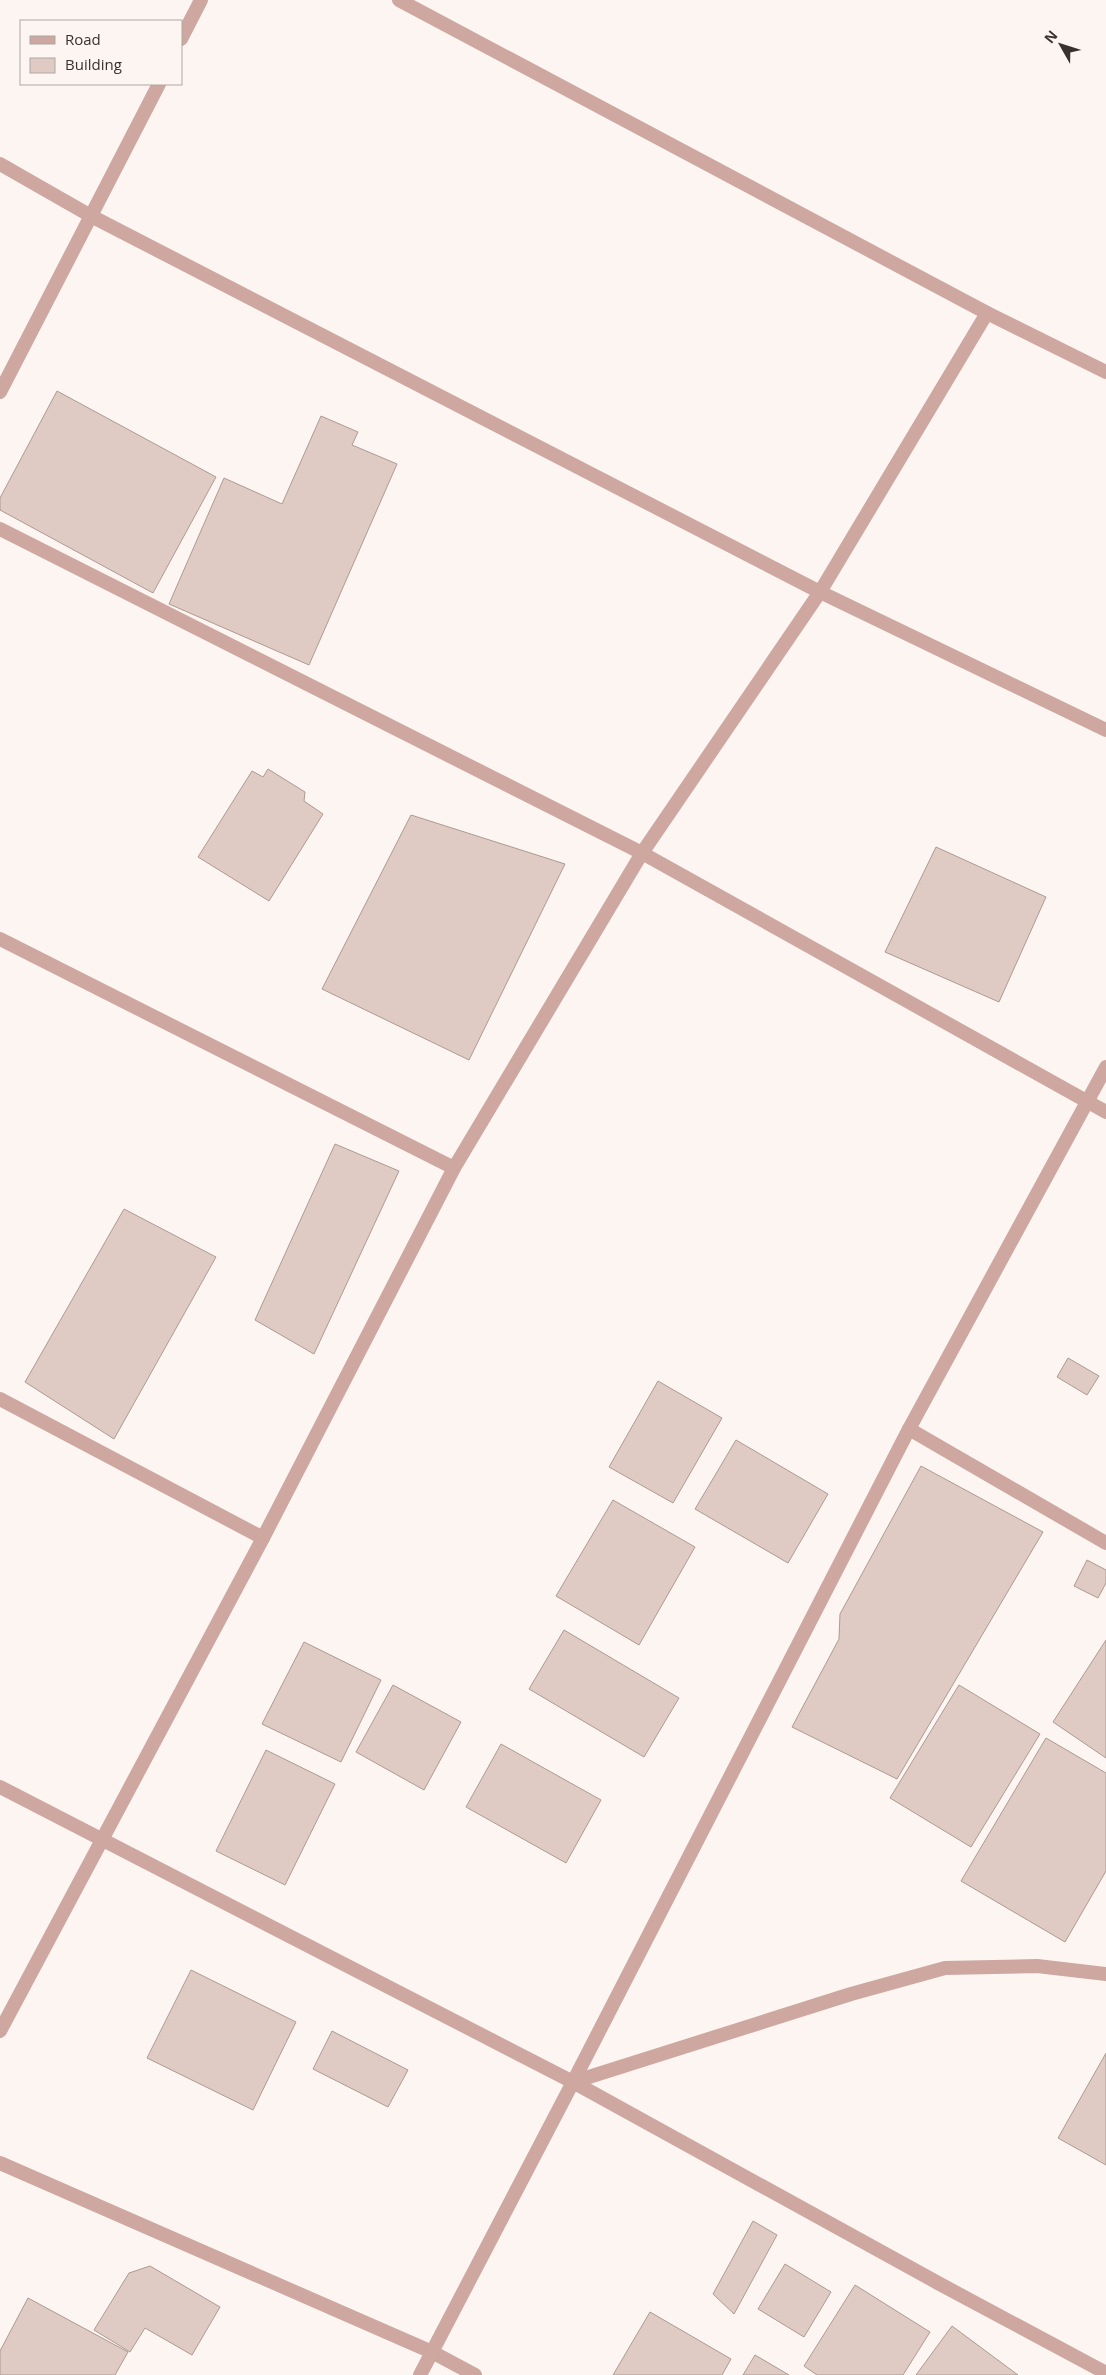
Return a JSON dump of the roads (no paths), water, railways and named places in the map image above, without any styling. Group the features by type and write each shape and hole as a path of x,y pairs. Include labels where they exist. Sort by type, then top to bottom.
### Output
{"street":[{"path":"182,37 201,0"},
{"path":"399,0 987,312 1106,372"},
{"path":"0,392 158,85"},
{"path":"0,164 91,216 820,592 1106,730"},
{"path":"0,2032 104,1840 263,1538 454,1168 642,853 820,592 987,312"},
{"path":"0,529 642,853 1106,1112"},
{"path":"0,939 454,1168"},
{"path":"420,2375 574,2082 909,1429 1106,1067"},
{"path":"0,1399 263,1538"},
{"path":"909,1429 1106,1543"},
{"path":"0,1787 574,2082 1106,2373"},
{"path":"574,2082 851,1994 946,1968 1037,1966 1106,1974"},
{"path":"0,2163 432,2352 475,2375"}]}
